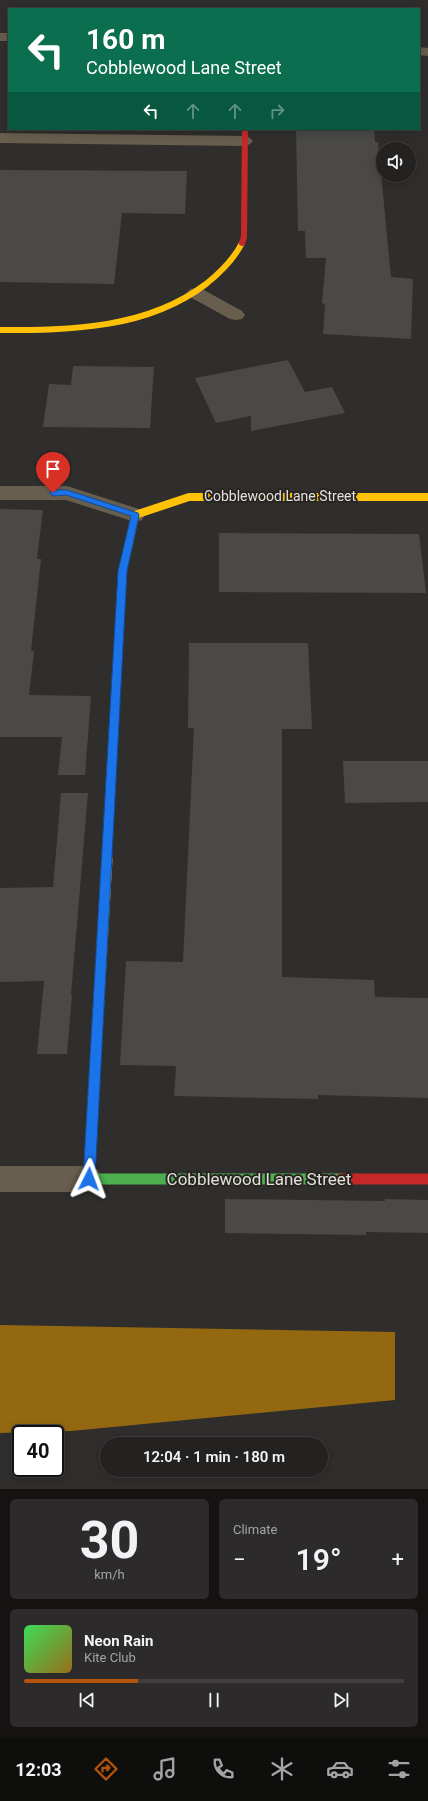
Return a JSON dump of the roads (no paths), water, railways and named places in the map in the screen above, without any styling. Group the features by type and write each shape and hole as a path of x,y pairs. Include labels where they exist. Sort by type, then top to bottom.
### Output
{"street":[{"path":"0,138 245,135 244,237 240,250 215,278 196,293 168,306 130,320 61,330 0,330"},
{"path":"196,293 236,315"},
{"path":"0,493 67,493 135,515 123,571 89,1179"},
{"name":"Cobblewood Lane Street","path":"135,515 189,496 428,497"},
{"name":"Cobblewood Lane Street","path":"0,1178 428,1179"}]}
